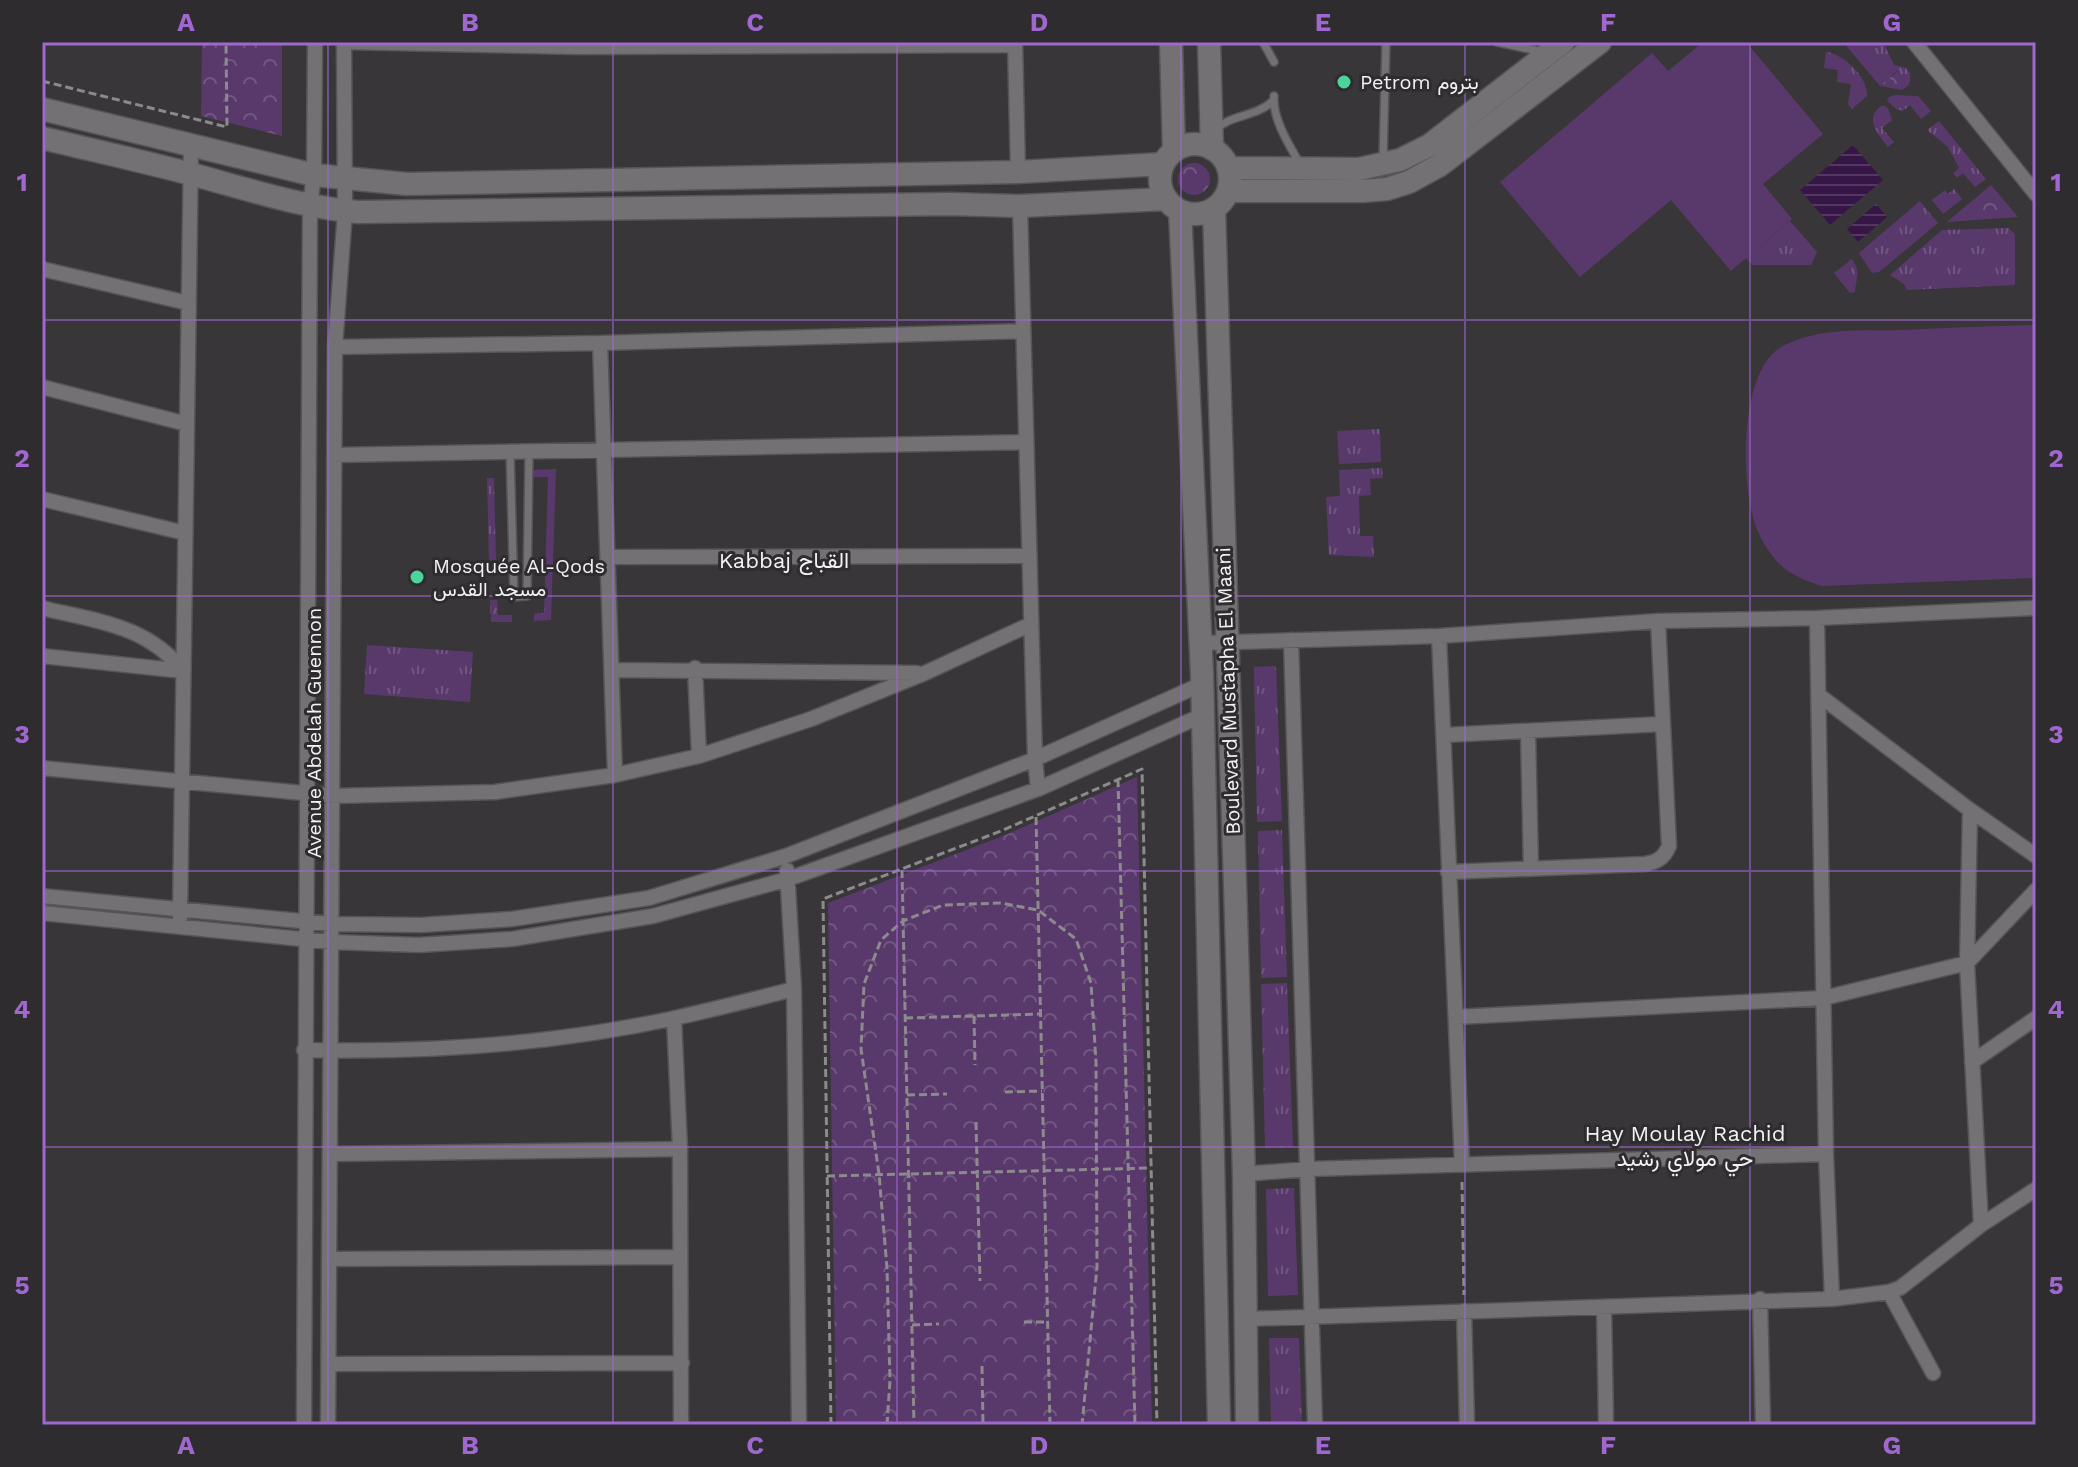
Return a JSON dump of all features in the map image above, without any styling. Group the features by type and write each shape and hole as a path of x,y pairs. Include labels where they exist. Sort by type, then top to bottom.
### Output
{"main road":[{"path":"1171,42 1169,158 1160,178 1173,205"},
{"path":"1209,42 1212,141 1228,168 1221,200"},
{"path":"42,138 310,206 345,211 949,204 1173,205 1197,214 1221,200 1387,189 1409,182 1440,165 1600,42"},
{"path":"1228,168 1359,169 1383,165 1430,145 1556,47"},
{"path":"42,109 314,175 407,184 1019,172 1169,158 1193,144 1212,141"},
{"path":"1019,172 1021,206"},
{"path":"1019,172 1021,206"},
{"name":"Boulevard Mustapha El Maani","path":"1221,200 1226,642 1244,1174 1247,1425"},
{"name":"Boulevard Mustapha El Maani","path":"1173,205 1191,431 1201,643 1219,1425"},
{"path":"1191,431 1222,429"}],"street":[{"name":"Avenue Abdelah Guennon","path":"304,1425 310,206 314,175 315,42"},
{"name":"Avenue Abdelah Guennon","path":"328,1425 335,347 345,211 344,42"},
{"path":"344,42 1015,44 1019,172"},
{"path":"1914,42 2036,194"},
{"path":"179,927 191,146"},
{"path":"1021,206 1028,556 1038,789"},
{"path":"42,269 188,303"},
{"path":"335,347 1023,331"},
{"path":"600,343 615,775"},
{"path":"42,387 187,424"},
{"path":"335,455 1026,442"},
{"path":"42,499 185,533"},
{"path":"608,557 1028,556"},
{"path":"42,608 135,632 170,654 183,671"},
{"path":"1201,643 1439,636 1658,621 1817,618 2036,608"},
{"path":"1817,618 1826,1154 1832,1299"},
{"path":"1448,872 1645,864 1654,862 1666,853 1669,846 1658,621"},
{"path":"42,768 334,796 495,792 615,775 699,756 811,719 925,673 1031,624"},
{"path":"1439,636 1462,1165"},
{"path":"1291,640 1315,1425"},
{"path":"42,656 183,671"},
{"path":"612,670 695,668 925,673"},
{"path":"695,668 699,756"},
{"path":"42,896 332,924 421,925 512,919 649,898 786,856 1035,759 1202,684"},
{"path":"1820,696 2036,856"},
{"path":"42,913 332,942 419,945 512,939 653,916 788,879 1038,789 1203,715"},
{"path":"1444,735 1663,724"},
{"path":"1528,731 1531,869"},
{"path":"1970,810 1967,963 1981,1225"},
{"path":"786,856 794,989 799,1425"},
{"path":"1456,1017 1824,998 1967,963 2036,890"},
{"path":"304,1050 442,1047 562,1037 674,1018 794,989"},
{"path":"674,1018 680,1149 681,1425"},
{"path":"1972,1062 2036,1018"},
{"path":"331,1154 680,1149"},
{"path":"1244,1174 1309,1169 1826,1154"},
{"path":"1245,1319 1311,1319 1760,1299 1832,1299 1889,1292 1900,1288 1981,1225 2036,1189"},
{"path":"329,1259 680,1257"},
{"path":"1889,1292 1933,1373"},
{"path":"1760,1299 1763,1425"},
{"path":"1604,1307 1606,1425"},
{"path":"1464,1311 1467,1425"},
{"path":"329,1364 682,1363"}],"lane":[{"path":"1263,42 1274,62"},
{"path":"1383,165 1386,42"},
{"path":"1497,42 1556,47"},
{"path":"1212,141 1219,125 1264,110 1274,99 1288,144 1303,169"},
{"path":"510,452 514,597 527,596 529,452"}],"path":[{"path":"42,81 227,127 226,42"},
{"path":"831,1425 823,899 1036,816 1142,769 1157,1425"},
{"path":"1118,779 1135,1425"},
{"path":"1036,816 1050,1425"},
{"path":"902,870 914,1425"},
{"path":"887,1425 890,1380 887,1268 879,1174 861,1049 864,984 881,940 903,921 943,905 1001,903 1038,910 1076,939 1091,983 1097,1267 1082,1425"},
{"path":"905,1018 1040,1014"},
{"path":"974,1016 975,1065"},
{"path":"1005,1092 1042,1091"},
{"path":"907,1095 947,1094"},
{"path":"976,1122 980,1281"},
{"path":"1462,1165 1464,1311"},
{"path":"827,1176 1151,1168"},
{"path":"1024,1322 1047,1322"},
{"path":"912,1325 939,1324"},
{"path":"982,1366 983,1425"}],"green space":[{"path":"202,42 282,42 282,136 201,116"},
{"path":"1703,42 1746,42 1823,134 1763,184 1792,219 1731,271 1671,200 1580,277 1500,182 1652,53 1668,71"},
{"path":"1843,42 1883,42 1894,65 1906,68 1909,85 1897,71 1880,86"},
{"path":"1826,52 1847,62 1864,81 1867,96 1852,109 1848,104 1851,84 1837,82 1838,70 1824,68"},
{"path":"1898,71 1909,85 1902,90 1880,86"},
{"path":"1894,95 1918,96 1931,111 1921,119 1910,105 1903,111 1896,109 1887,101"},
{"path":"1883,105 1888,108 1892,120 1882,128 1894,142 1888,147 1876,131 1873,120"},
{"path":"1939,121 1986,179 1975,187 1963,173 1957,178 1953,173 1959,168 1948,147 1927,130"},
{"path":"1194,163 1205,168 1210,179 1205,190 1194,195 1183,190 1178,179 1183,168"},
{"path":"1991,185 2018,217 1947,222"},
{"path":"1954,189 1962,199 1943,214 1932,200 1945,190 1948,194"},
{"path":"1920,201 1938,223 1879,272 1872,273 1859,253"},
{"path":"1790,221 1817,252 1811,265 1753,265 1746,258"},
{"path":"2008,228 2015,234 2015,285 1907,290 1904,284 1890,275 1942,230"},
{"path":"1852,259 1857,275 1855,292 1850,293 1834,273"},
{"path":"2036,325 2036,578 1822,586 1782,567 1765,546 1757,529 1751,510 1746,459 1751,403 1768,359 1783,346 1826,333"},
{"path":"1380,429 1381,462 1339,464 1337,431"},
{"path":"1382,468 1383,478 1370,479 1371,495 1359,496 1360,536 1373,536 1374,557 1329,555 1326,497 1340,496 1339,470"},
{"path":"556,469 551,620 534,621 534,614 544,613 548,477 534,477 533,470"},
{"path":"487,478 494,478 496,563 489,563"},
{"path":"490,600 497,600 498,615 512,615 512,622 491,622"},
{"path":"367,645 473,652 470,702 364,694"},
{"path":"1276,666 1282,821 1257,822 1254,667"},
{"path":"1137,777 1152,1425 836,1425 828,903 1003,836"},
{"path":"1282,830 1287,977 1261,978 1258,831"},
{"path":"1287,983 1293,1147 1265,1148 1261,984"},
{"path":"1294,1188 1298,1295 1268,1296 1266,1189"},
{"path":"1269,1338 1299,1338 1302,1425 1271,1425"}],"shaded area":[{"path":"1853,145 1883,180 1830,225 1800,190"},
{"path":"1876,204 1887,217 1858,242 1847,229"}],"place":[{"name":"Petrom بتروم","path":"1344,82"},
{"name":"Mosquée Al-Qods مسجد القدس","path":"417,577"}],"district":[{"name":"Kabbaj القباج","path":"784,560"},
{"name":"Hay Moulay Rachid حي مولاي رشيد","path":"1685,1146"}]}
